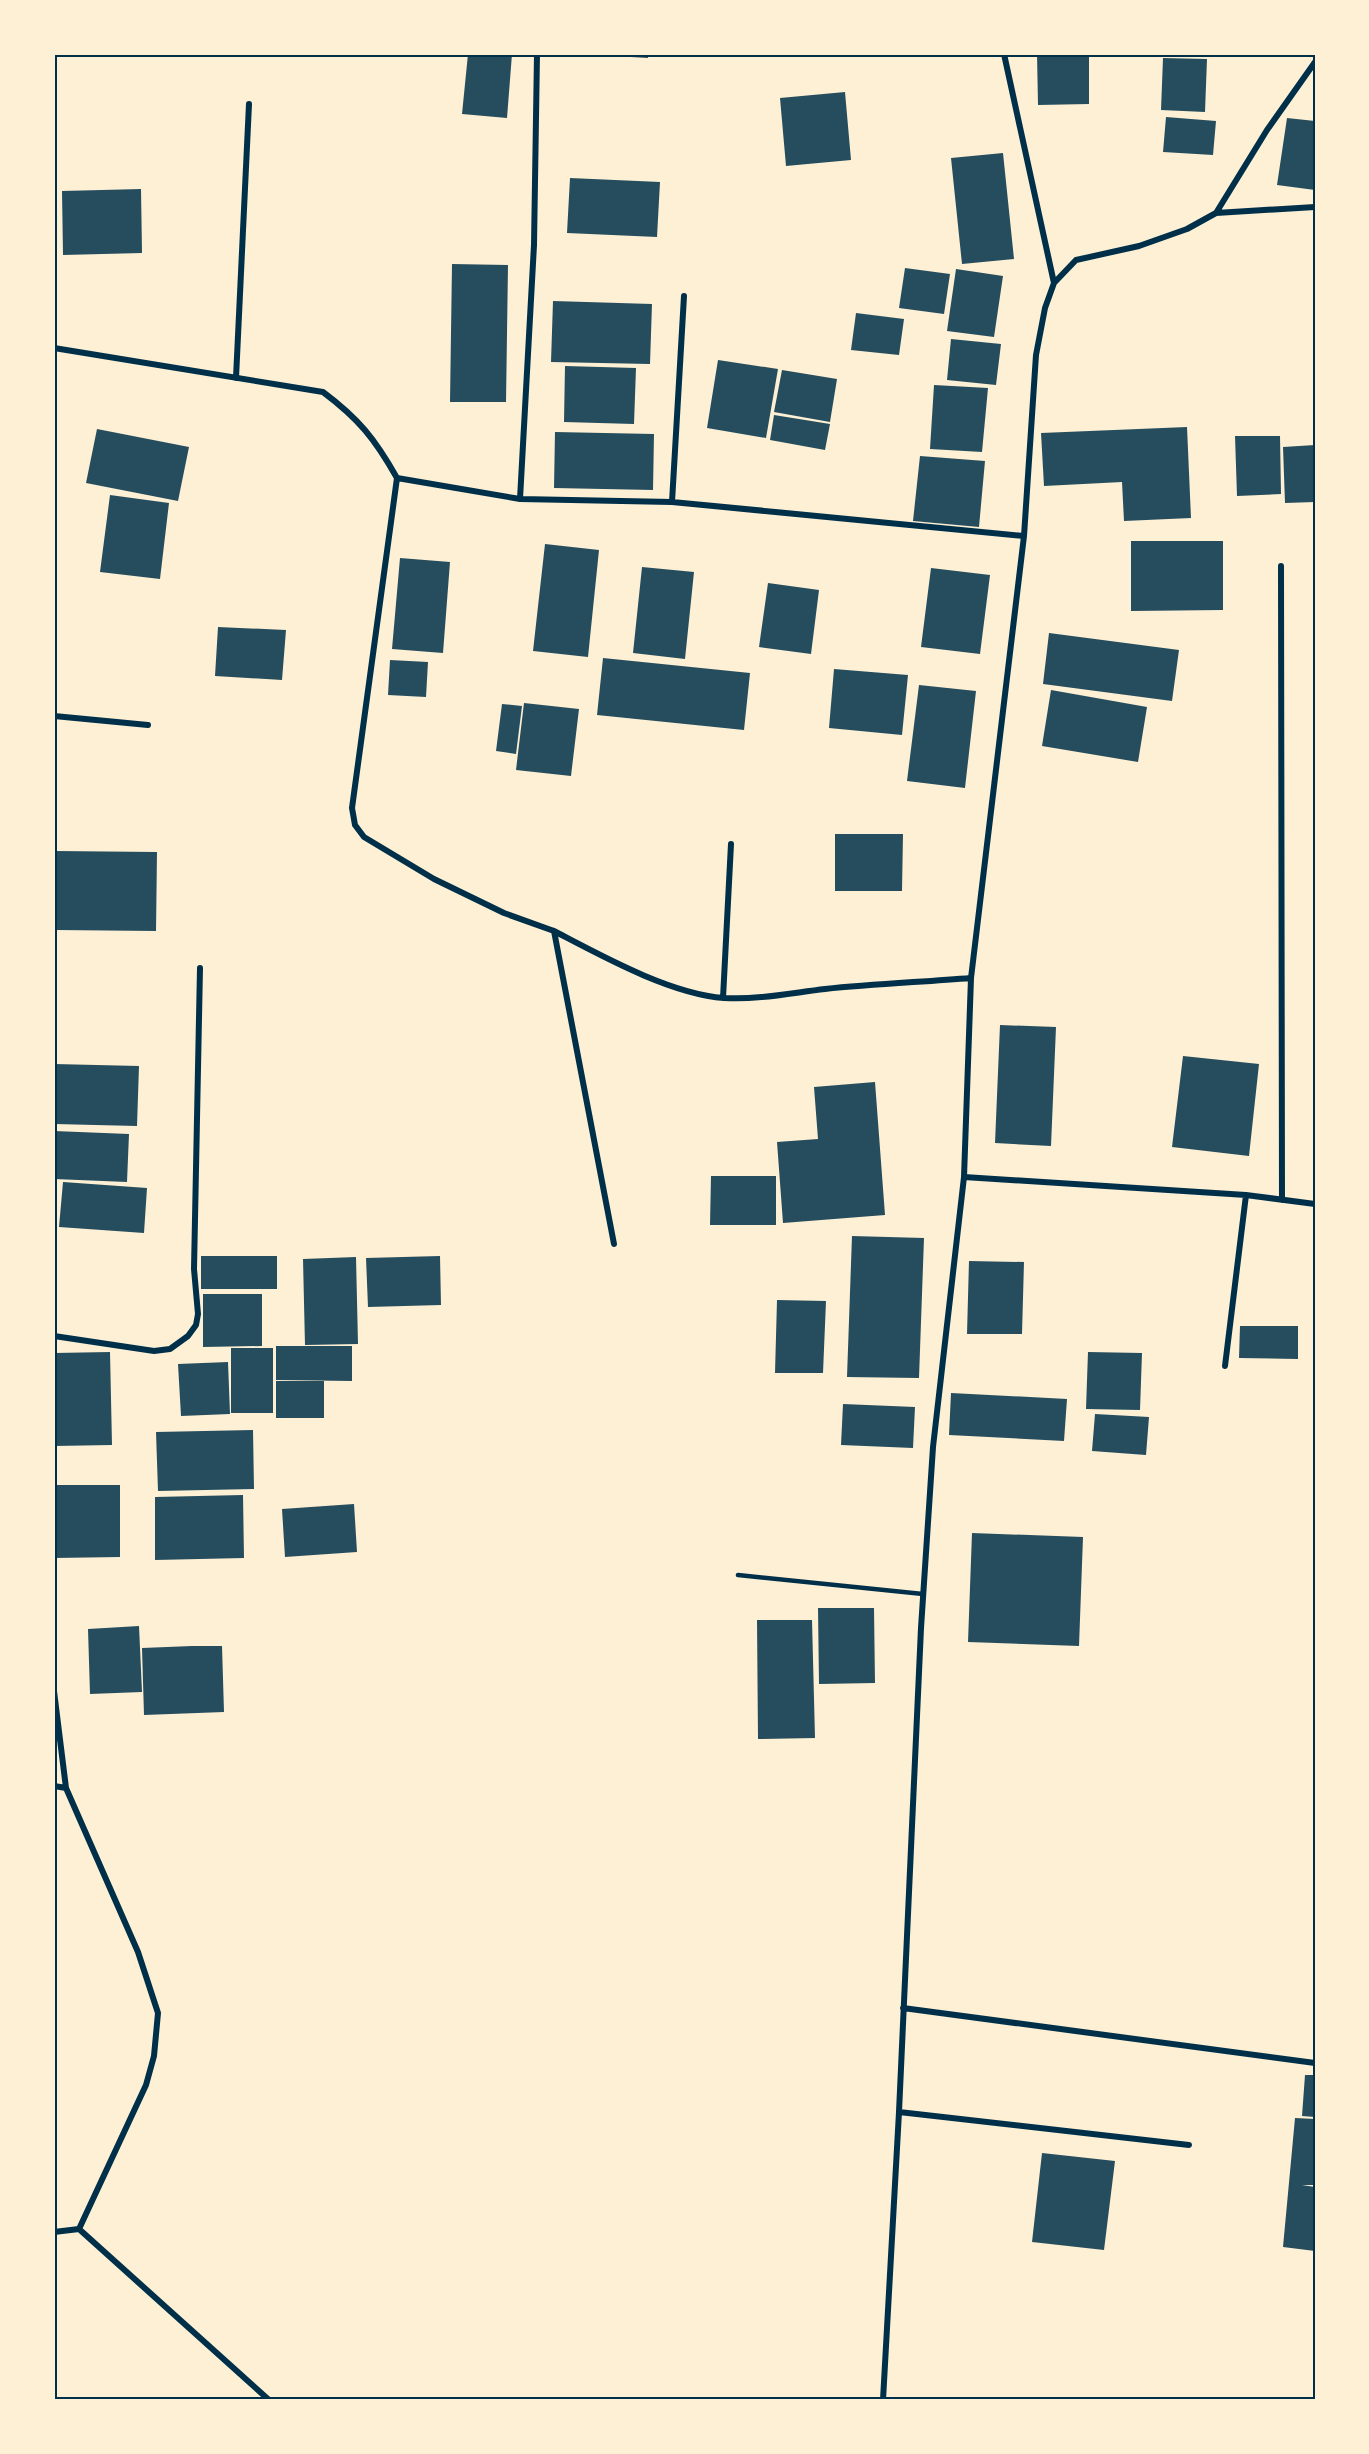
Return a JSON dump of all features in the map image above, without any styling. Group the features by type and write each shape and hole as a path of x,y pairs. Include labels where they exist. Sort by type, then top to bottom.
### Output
{"street":[{"path":"519,499 534,245 537,54"},
{"path":"1004,54 1054,283"},
{"path":"1216,213 1267,130 1315,62"},
{"path":"236,378 249,104"},
{"path":"883,2400 923,1594 933,1447 964,1177 971,978 1024,536 1036,355 1045,308 1054,283 1076,260 1138,246 1187,229 1216,213 1315,207"},
{"path":"672,502 684,296"},
{"path":"54,348 323,392 354,415 380,447 397,478 352,808 355,825 363,837 434,879 504,913 555,931 629,968 676,986 723,998 778,997 824,989 971,978"},
{"path":"397,478 519,499 672,502 1024,536"},
{"path":"1281,566 1282,1200"},
{"path":"54,716 148,725"},
{"path":"723,998 730,844"},
{"path":"555,931 614,1244"},
{"path":"54,1336 154,1351 170,1349 188,1336 196,1324 194,1269 200,968"},
{"path":"964,1177 1246,1196 1315,1204"},
{"path":"1225,1366 1246,1196"},
{"path":"54,1691 66,1788 138,1952 158,2013 153,2056 146,2085 79,2229"},
{"path":"54,1786 66,1788"},
{"path":"903,2008 1315,2063"},
{"path":"899,2112 1190,2145"},
{"path":"54,2232 79,2229 269,2400"}],"lane":[{"path":"738,1575 923,1594"}],"building":[{"path":"468,54 512,54 507,118 462,114"},
{"path":"580,54 648,54 648,58"},
{"path":"1037,54 1089,54 1089,104 1038,105"},
{"path":"1163,58 1207,59 1205,112 1161,110"},
{"path":"845,92 851,160 786,166 780,98"},
{"path":"1166,117 1216,121 1213,155 1163,152"},
{"path":"1287,118 1315,121 1315,190 1277,185"},
{"path":"1003,153 1014,259 962,264 951,158"},
{"path":"570,178 660,182 657,237 567,233"},
{"path":"141,189 142,253 63,255 62,191"},
{"path":"452,264 508,265 506,402 450,402"},
{"path":"905,268 950,274 944,314 899,308"},
{"path":"956,269 1003,276 994,337 947,331"},
{"path":"553,301 652,304 650,364 551,362"},
{"path":"856,313 904,319 899,355 851,350"},
{"path":"951,339 1001,344 996,385 947,380"},
{"path":"718,360 778,369 766,438 707,428"},
{"path":"565,366 636,368 634,424 564,422"},
{"path":"782,370 837,379 830,422 774,412"},
{"path":"934,385 988,388 982,452 930,449"},
{"path":"774,415 830,424 825,450 770,440"},
{"path":"1187,427 1191,518 1124,521 1122,482 1044,486 1041,433"},
{"path":"97,429 189,447 178,501 86,483"},
{"path":"555,432 654,434 653,490 554,488"},
{"path":"1235,436 1280,436 1281,494 1237,496"},
{"path":"1315,445 1315,502 1285,503 1283,447"},
{"path":"920,456 985,461 979,527 913,521"},
{"path":"110,495 169,503 160,579 100,572"},
{"path":"1131,541 1223,541 1223,610 1131,611"},
{"path":"545,544 599,550 588,657 533,651"},
{"path":"400,558 450,562 443,653 392,649"},
{"path":"642,567 694,572 685,659 633,653"},
{"path":"931,568 990,575 980,654 921,647"},
{"path":"768,583 819,590 811,654 759,647"},
{"path":"218,627 286,630 282,680 215,676"},
{"path":"1049,633 1179,650 1172,701 1043,684"},
{"path":"603,658 750,673 744,730 597,715"},
{"path":"390,660 428,662 426,697 388,695"},
{"path":"834,669 908,675 902,735 829,728"},
{"path":"919,685 976,691 965,788 907,781"},
{"path":"1051,690 1147,707 1138,762 1042,746"},
{"path":"524,703 579,709 571,776 516,770"},
{"path":"502,704 522,706 516,754 496,751"},
{"path":"835,834 903,834 902,891 835,891"},
{"path":"55,851 157,852 156,931 55,930"},
{"path":"1000,1025 1056,1027 1051,1146 995,1143"},
{"path":"1183,1056 1259,1064 1249,1156 1172,1147"},
{"path":"54,1064 139,1066 137,1126 54,1124"},
{"path":"875,1082 885,1215 783,1223 777,1142 818,1139 814,1087"},
{"path":"54,1131 129,1134 127,1182 54,1179"},
{"path":"711,1176 776,1176 776,1225 710,1225"},
{"path":"63,1182 147,1188 144,1233 59,1227"},
{"path":"852,1236 924,1238 919,1378 847,1377"},
{"path":"201,1256 277,1256 277,1289 201,1289"},
{"path":"440,1256 441,1305 368,1307 366,1258"},
{"path":"356,1257 358,1344 305,1345 303,1259"},
{"path":"969,1261 1024,1262 1022,1334 967,1334"},
{"path":"203,1294 262,1294 262,1346 203,1347"},
{"path":"777,1300 826,1301 823,1373 775,1373"},
{"path":"1240,1326 1298,1326 1298,1359 1239,1358"},
{"path":"276,1346 352,1346 352,1381 276,1380"},
{"path":"231,1348 273,1348 273,1413 231,1413"},
{"path":"110,1352 112,1445 54,1446 54,1353"},
{"path":"1088,1352 1142,1353 1140,1410 1086,1409"},
{"path":"228,1362 230,1414 181,1416 178,1364"},
{"path":"276,1381 324,1381 324,1418 276,1418"},
{"path":"951,1393 1067,1399 1064,1441 949,1435"},
{"path":"843,1404 915,1407 913,1448 841,1445"},
{"path":"1095,1414 1149,1417 1146,1455 1092,1451"},
{"path":"253,1430 254,1489 158,1491 156,1432"},
{"path":"54,1485 120,1485 120,1557 54,1558"},
{"path":"243,1495 244,1558 155,1560 155,1497"},
{"path":"354,1504 357,1552 285,1557 282,1509"},
{"path":"972,1533 1083,1537 1079,1646 968,1642"},
{"path":"818,1608 874,1608 875,1683 819,1684"},
{"path":"757,1620 812,1620 815,1738 758,1739"},
{"path":"139,1626 142,1692 90,1694 88,1629"},
{"path":"222,1646 224,1712 144,1715 142,1648"},
{"path":"1305,2075 1315,2075 1315,2117 1302,2116"},
{"path":"1295,2118 1315,2119 1315,2185 1302,2185 1315,2187 1315,2251 1283,2247"},
{"path":"1042,2153 1115,2161 1104,2250 1032,2242"}]}
